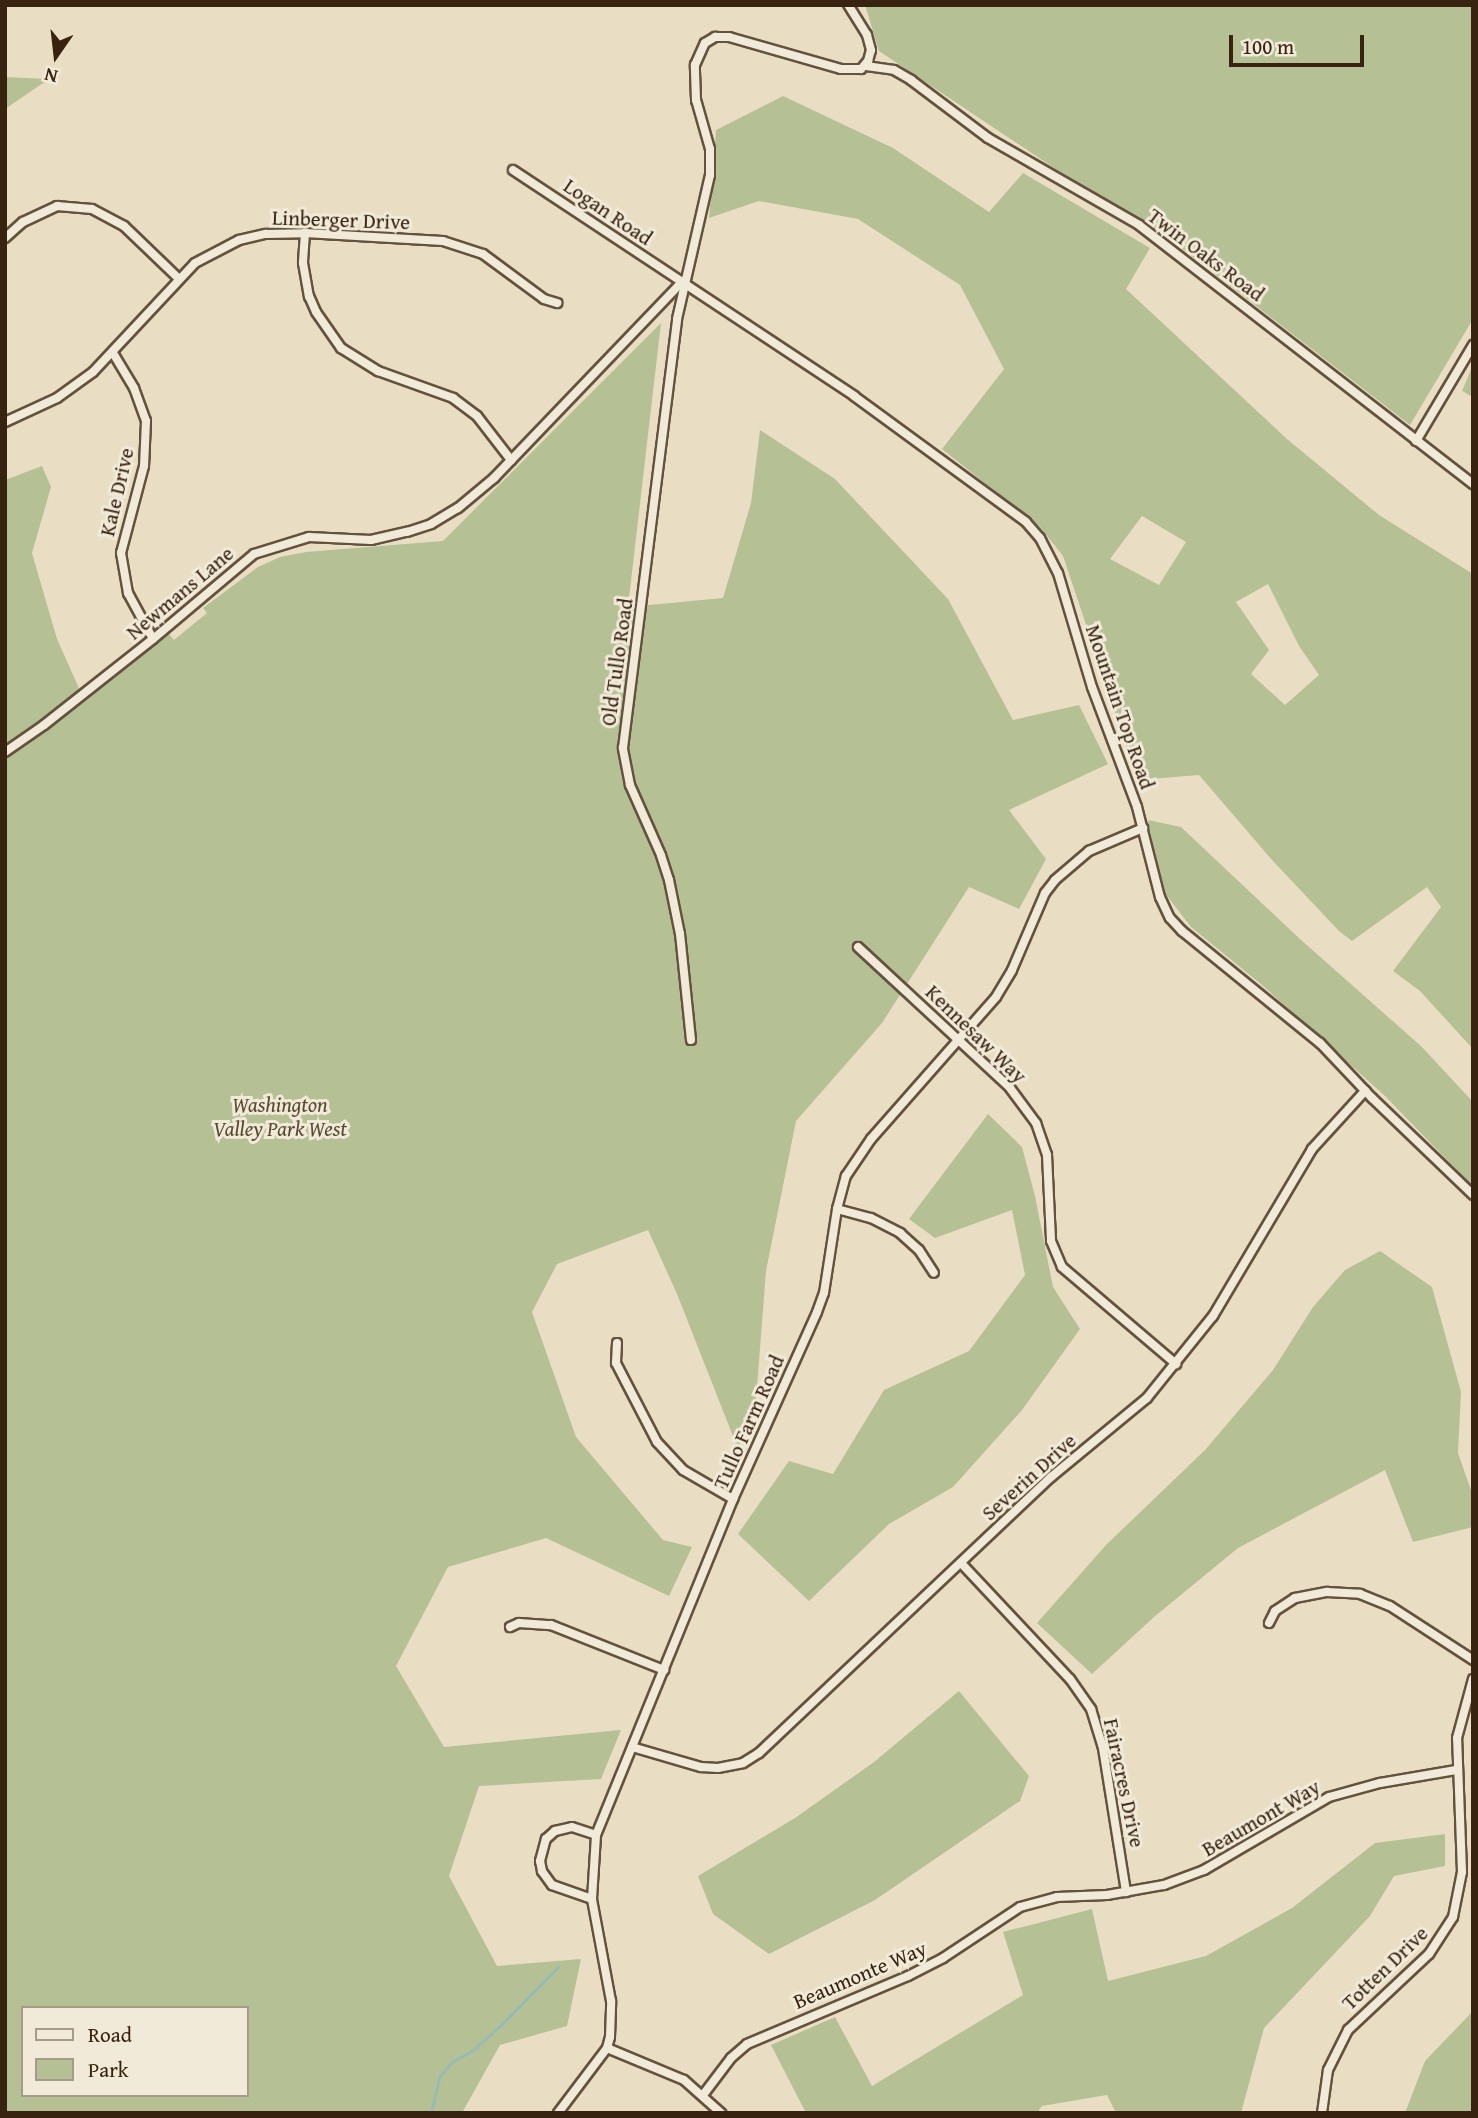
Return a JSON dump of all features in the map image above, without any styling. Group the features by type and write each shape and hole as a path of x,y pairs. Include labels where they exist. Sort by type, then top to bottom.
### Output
{"street":[{"path":"848,5 867,35 871,50 866,66"},
{"name":"Twin Oaks Road","path":"683,281 711,160 694,84 695,65 705,43 715,37 729,37 841,69 851,71 866,66 894,70 988,138 1139,225 1473,484"},
{"name":"Logan Road","path":"513,170 683,281"},
{"path":"5,238 23,222 57,206 92,209 124,226 179,279"},
{"path":"305,233 303,263 309,296 316,312 341,348 378,371 453,398 477,416 511,460"},
{"name":"Linberger Drive","path":"5,422 57,398 113,353 179,279 204,257 239,240 266,234 305,233 443,241 468,248 496,262 544,299 557,303"},
{"name":"Newmans Lane","path":"5,752 44,726 254,554 309,537 372,540 430,524 473,497 683,281"},
{"name":"Mountain Top Road","path":"683,281 870,407 1007,507 1040,538 1058,573 1092,687 1143,828 1160,897 1170,918 1182,932 1320,1043 1365,1091 1473,1195"},
{"name":"Old Tullo Road","path":"683,281 623,748 630,785 669,880 680,934 691,1040"},
{"path":"1416,441 1473,345"},
{"name":"Kale Drive","path":"113,353 134,388 146,421 144,466 121,553 128,593 153,639"},
{"name":"Tullo Farm Road","path":"558,2113 607,2048 612,2020 611,2001 592,1899 596,1835 733,1499 824,1293 841,1189 854,1161 996,997 1007,979 1039,906 1055,880 1089,851 1143,828"},
{"name":"Kennesaw Way","path":"858,947 1010,1088 1036,1123 1050,1171 1048,1215 1051,1241 1062,1267 1175,1364"},
{"name":"Severin Drive","path":"632,1747 701,1767 743,1763 759,1753 1051,1477 1124,1420 1175,1364 1213,1316 1312,1149 1365,1091"},
{"path":"837,1209 871,1218 900,1233 919,1250 934,1273"},
{"path":"617,1343 616,1363 657,1442 683,1470 733,1499"},
{"name":"Fairacres Drive","path":"961,1563 1070,1679 1091,1709 1103,1748 1126,1892"},
{"path":"1269,1623 1275,1611 1296,1598 1327,1592 1360,1594 1390,1605 1473,1660"},
{"path":"510,1627 519,1623 551,1625 664,1670"},
{"name":"Totten Drive","path":"1322,2113 1328,2070 1348,2030 1429,1954 1453,1917 1462,1872 1456,1770 1461,1714 1473,1679"},
{"name":"Beaumont Way","path":"1126,1892 1164,1885 1204,1870 1329,1797 1380,1783 1456,1770"},
{"path":"592,1899 552,1885 542,1871 540,1861 546,1839 555,1831 572,1827 596,1835"},
{"name":"Beaumonte Way","path":"704,2095 731,2058 747,2044 908,1976 943,1958 1020,1907 1057,1897 1126,1892"},
{"path":"607,2048 684,2080 704,2095 721,2113"}],"green space":[{"path":"865,5 1473,5 1473,319 1410,425 1158,230 1054,168 879,51"},
{"path":"5,77 49,79 5,109"},
{"path":"783,96 893,148 989,212 1023,173 1150,248 1126,289 1287,439 1379,515 1473,574 1473,1049 1420,991 1393,971 1441,907 1427,887 1352,941 1339,931 1272,860 1199,775 1138,780 1063,556 1040,527 942,449 1004,369 960,285 858,219 759,201 709,218 716,130","holes":["1142,516 1186,542 1159,585 1110,559","1268,584 1299,646 1319,675 1285,705 1251,674 1269,650 1236,602"]},
{"name":"Washington Valley Park West","path":"661,323 628,607 723,598 751,503 760,430 835,479 948,599 1013,720 1079,705 1108,764 1009,810 1046,859 1019,909 969,887 882,1023 796,1121 766,1271 755,1413 740,1454 677,1294 648,1230 557,1264 532,1312 576,1437 663,1540 692,1547 669,1596 546,1538 448,1567 396,1666 444,1747 621,1730 601,1779 479,1786 449,1876 497,1966 581,1959 567,2026 500,2045 462,2113 5,2113 5,480 42,466 51,487 32,553 57,639 82,695 78,699 81,702 169,634 174,640 207,613 203,608 258,567 280,557 306,552 443,541"},
{"path":"1473,365 1473,397 1462,391"},
{"path":"1148,820 1181,827 1300,939 1422,1047 1473,1102 1473,1187 1385,1096 1262,985 1191,927 1161,888"},
{"path":"988,1114 1022,1147 1053,1287 1080,1329 1022,1410 953,1487 889,1524 809,1601 738,1534 789,1461 833,1474 884,1390 969,1351 1025,1275 1012,1210 935,1238 909,1219"},
{"path":"1380,1251 1432,1287 1461,1392 1458,1453 1473,1496 1473,1527 1413,1542 1385,1470 1238,1548 1154,1617 1092,1674 1037,1623 1106,1545 1205,1450 1273,1370 1313,1307 1345,1270"},
{"path":"959,1691 1029,1776 1020,1801 875,1900 769,1954 713,1914 698,1876 795,1818 874,1762"},
{"path":"1445,1834 1445,1866 1394,1876 1370,1916 1264,2028 1241,2113 1116,2113 1107,2095 1042,2106 1037,2113 806,2113 771,2045 835,2017 872,2086 1023,1995 1003,1932 1092,1909 1108,1981 1206,1956 1292,1908 1375,1843"},
{"path":"1473,2011 1473,2113 1405,2113 1425,2061"}],"waterway":[{"path":"431,2113 439,2077 453,2061 472,2051 501,2025 558,1967"}]}
